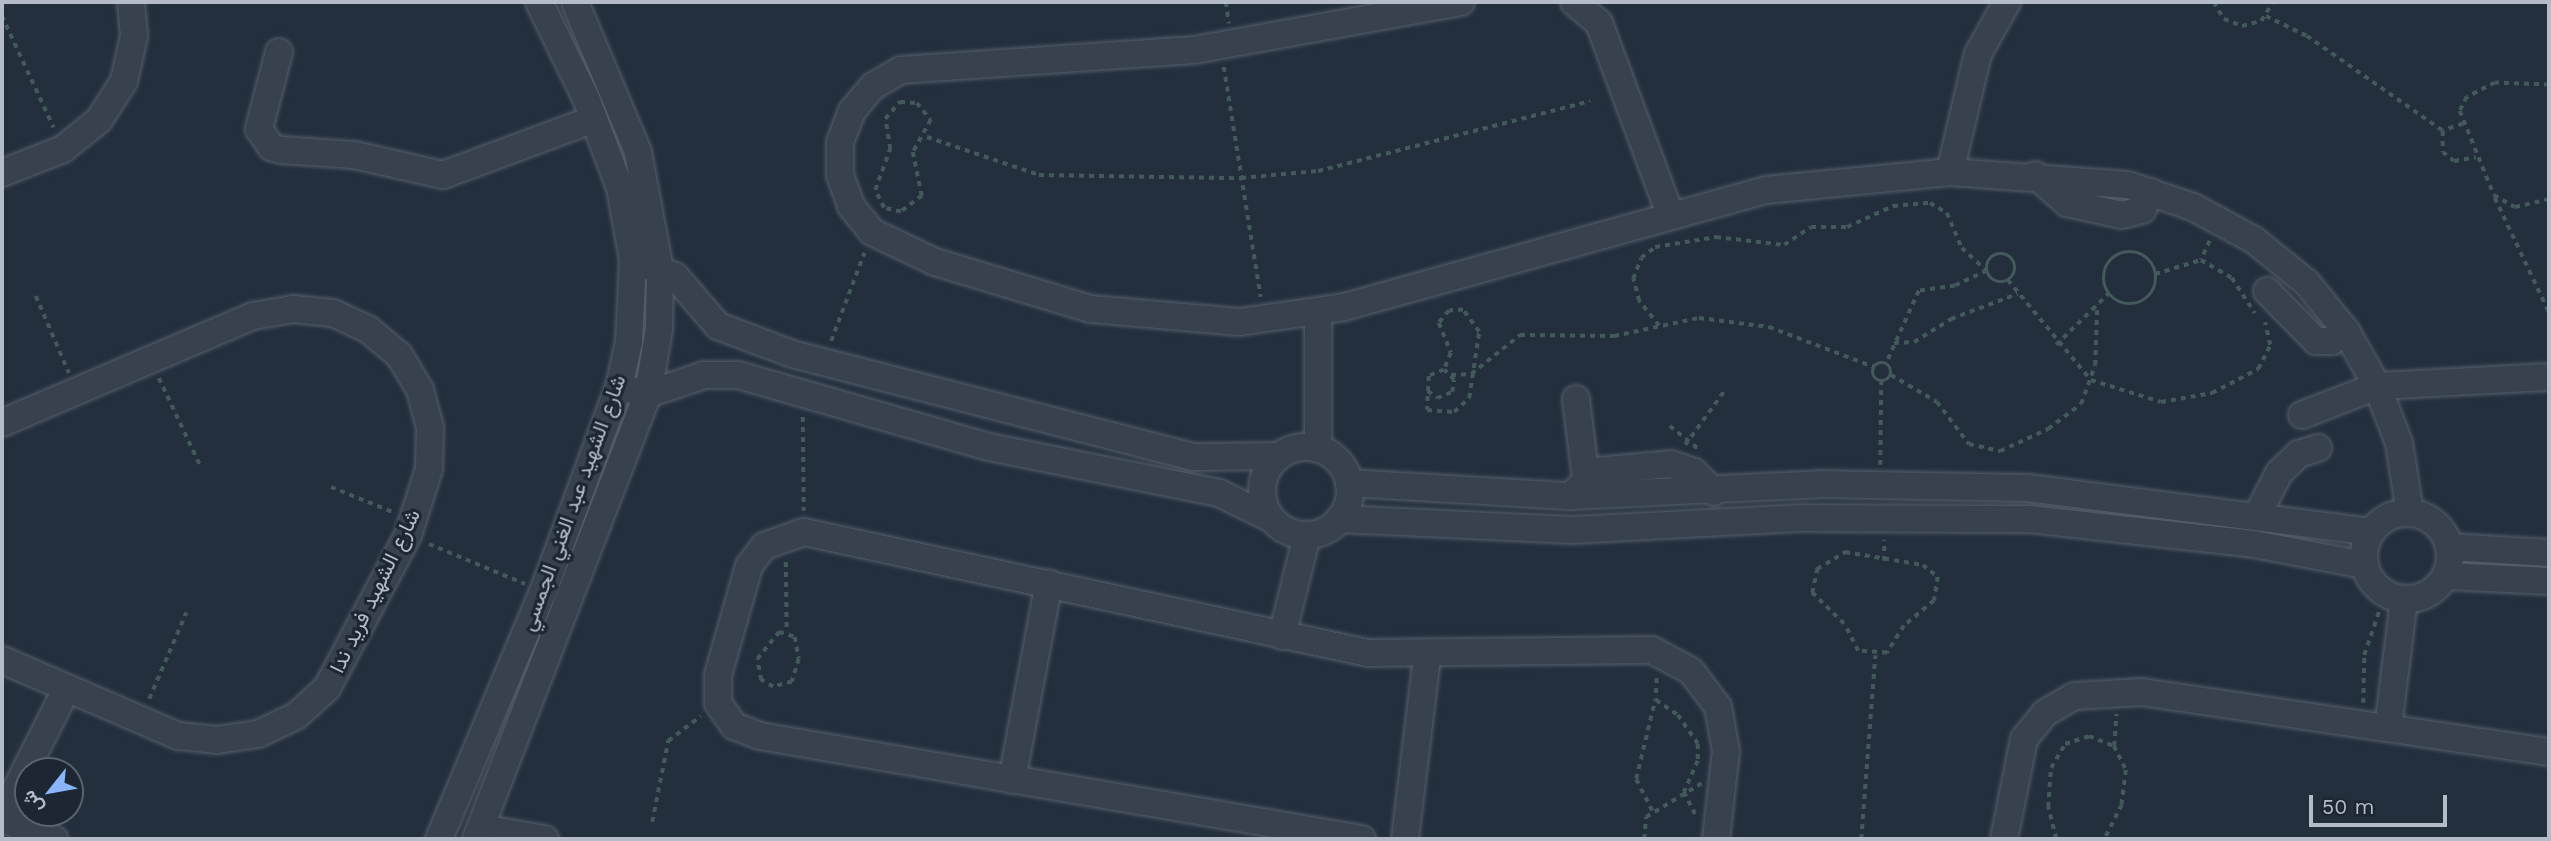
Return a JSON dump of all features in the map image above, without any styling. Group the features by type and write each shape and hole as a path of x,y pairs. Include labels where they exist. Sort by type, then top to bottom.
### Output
{"street":[{"path":"2,173 63,149 99,120 124,81 134,36 131,2"},
{"name":"شارع الشهيد عبد الغني الجمسي","path":"439,839 542,592 620,387 633,260 620,188 594,119 539,2"},
{"name":"شارع الشهيد عبد الغني الجمسي","path":"479,834 648,394 659,329 660,270 638,152 575,2"},
{"path":"1461,2 1221,46 901,70 873,86 852,111 840,142 840,175 851,206 872,232 935,262 1091,309 1163,319 1265,320 1318,312 1766,190 1950,172 2035,175 2150,192 2220,222 2307,284 2346,331 2377,386 2399,443 2410,513"},
{"path":"1574,2 1599,23 1671,214"},
{"path":"1950,172 1978,54 2007,2"},
{"path":"279,52 259,129 271,147 281,150 354,155 443,175 594,119"},
{"path":"633,260 660,270 685,285 718,326 823,364 1193,457 1279,456 1318,449 1338,462 1349,483 1339,519"},
{"path":"2267,290 2316,341 2332,341 2346,331"},
{"name":"شارع الشهيد فريد ندا","path":"2,423 253,316 293,309 333,313 369,330 399,355 420,390 430,428 429,469 411,528 327,688 296,716 258,734 217,740 178,736 66,690 2,660"},
{"path":"1318,312 1318,449"},
{"path":"620,387 648,394 704,375 738,375 989,447 1219,493 1307,535"},
{"path":"2302,415 2377,386 2549,377"},
{"path":"1576,399 1579,488"},
{"path":"2257,516 2279,473 2299,454 2318,448"},
{"path":"1270,518 1261,492 1279,456"},
{"path":"1579,488 1611,468 1671,464 1694,472 1714,492"},
{"path":"1349,483 1714,492 1880,484 2028,488 2371,532"},
{"path":"1282,636 1307,535 1339,519 1572,530 1818,517 2029,519 2204,537 2364,565 2396,597 2424,596 2446,576 2449,547 2431,520 2410,513 2388,517 2371,532 2364,565"},
{"path":"1362,839 760,736 734,726 718,703 718,676 749,566 764,546 795,534 1049,583 1282,636 1427,657 1607,647 1652,650 1691,671 1718,707 1726,751 1708,834"},
{"path":"2449,547 2549,553"},
{"path":"2446,576 2549,581"},
{"path":"1012,780 1049,583"},
{"path":"2388,728 2396,597"},
{"path":"1405,839 1427,657"},
{"path":"54,839 2,818 66,690"},
{"path":"2004,839 2024,739 2045,713 2075,695 2107,691 2549,752"},
{"path":"479,834 545,839"}],"path":[{"path":"2214,2 2236,25 2266,16 2307,36 2443,131"},
{"path":"2266,16 2273,2"},
{"path":"2,16 63,149"},
{"path":"1221,46 1265,320"},
{"path":"2549,85 2519,80 2484,88 2463,102 2465,125 2476,157 2549,312"},
{"path":"906,101 924,107 931,120 927,137 914,152 922,196 910,210 884,208 874,190 890,149 888,111 906,101"},
{"path":"927,137 1039,175 1241,178 1344,165 1590,101"},
{"path":"2443,131 2465,125"},
{"path":"2443,131 2440,144 2448,158 2476,157"},
{"path":"2494,195 2515,207 2549,198"},
{"path":"1659,326 1639,301 1633,279 1641,258 1675,240 1744,237 1784,245 1811,227 1847,227 1893,206 1930,203 1947,212 1962,248 1993,280 2008,280"},
{"path":"2155,274 2201,260 2220,222"},
{"path":"823,364 872,232"},
{"path":"2137,253 2155,274 2152,290 2140,302 2123,303 2109,293 2105,273 2116,256 2137,253"},
{"path":"2008,280 2015,271 2007,255 1994,256 1987,271 1955,286 1919,291 1886,364 1891,374 1937,402 1969,444 1993,452 2033,438 2070,414 2091,380 2097,305"},
{"path":"2008,280 2056,345 2091,380 2161,402 2212,393 2258,369 2270,345 2268,327 2246,307 2232,278 2201,260"},
{"path":"2056,345 2109,293"},
{"path":"1894,343 1914,342 1951,319 2017,294"},
{"path":"36,296 77,391"},
{"path":"1455,309 1478,323 1476,370 1469,398 1454,412 1427,410 1429,376 1444,370 1451,353 1439,323 1455,309"},
{"path":"1444,370 1451,375 1476,370 1520,335 1614,336 1699,318 1741,320 1874,366 1886,364"},
{"path":"150,360 200,465"},
{"path":"1874,366 1881,381 1880,484"},
{"path":"1881,381 1891,374"},
{"path":"1428,391 1448,396 1451,375"},
{"path":"1671,464 1725,390"},
{"path":"787,632 771,636 759,654 757,671 773,687 792,682 798,667 798,644 787,632 803,394"},
{"path":"331,487 542,592"},
{"path":"1834,555 1911,562 1938,577 1934,601 1904,626 1896,646 1875,656 1855,649 1844,624 1812,593 1818,569 1834,555"},
{"path":"2357,707 2368,694 2368,631 2396,597"},
{"path":"140,721 186,613"},
{"path":"1861,839 1875,656"},
{"path":"1652,811 1636,779 1656,700 1656,681 1672,661"},
{"path":"2105,839 2119,815 2126,777 2114,746 2117,718 2107,691"},
{"path":"1644,839 1642,828 1652,811 1684,792 1698,761 1698,744 1684,722 1656,700"},
{"path":"652,822 668,741 718,703"},
{"path":"2056,839 2047,794 2059,751 2084,736 2114,746"},
{"path":"1684,792 1708,834"}]}
